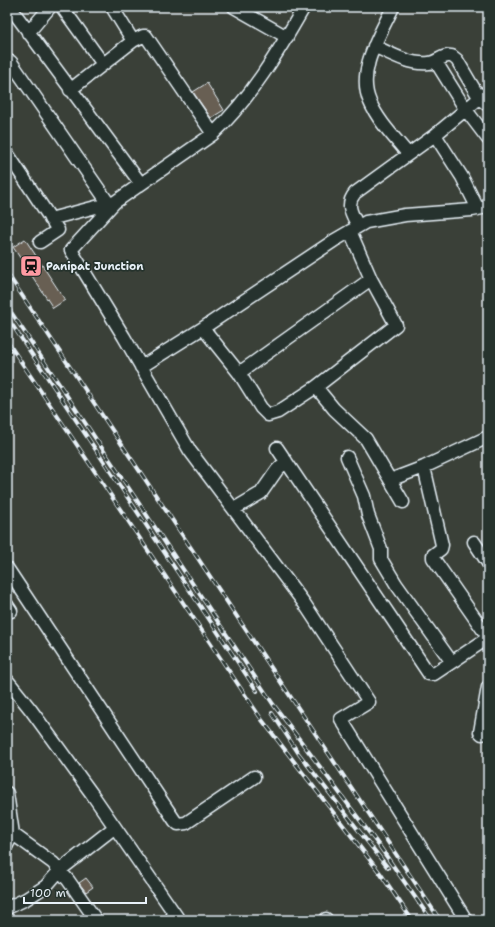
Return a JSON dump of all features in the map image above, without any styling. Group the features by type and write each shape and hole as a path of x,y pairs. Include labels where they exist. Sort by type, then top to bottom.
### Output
{"street":[{"path":"10,7 141,184"},
{"path":"28,33 50,7"},
{"path":"62,7 103,64"},
{"path":"112,7 133,41"},
{"path":"234,7 287,38"},
{"path":"304,7 287,38 242,102 212,134 112,203 71,250 190,451 304,604 369,702 342,719 466,920"},
{"path":"393,7 374,46 366,75 367,95 375,111 408,154"},
{"path":"70,90 133,41 143,36 150,39 212,134"},
{"path":"203,328 239,373 261,408 268,415 278,412 316,387 395,326 395,320 371,279 354,229 349,208 351,198 466,110 485,98 455,58 448,55 436,62 421,63 407,60 374,46"},
{"path":"11,62 112,203"},
{"path":"436,62 466,110 488,139"},
{"path":"141,367 354,229 375,219 483,208 435,135"},
{"path":"7,153 58,230 40,242"},
{"path":"50,219 112,203"},
{"path":"239,373 371,279"},
{"path":"316,387 334,409 366,439 403,502"},
{"path":"390,480 424,467 488,438"},
{"path":"277,448 429,674 434,674 451,661 488,638 433,558 433,555 441,549 442,545 424,467"},
{"path":"347,457 364,496 368,515 381,549 381,559 396,584 451,661"},
{"path":"234,510 261,493 277,470 286,461"},
{"path":"474,542 488,563"},
{"path":"7,568 178,824 186,823 254,777"},
{"path":"7,680 36,716 179,920"},
{"path":"488,687 480,732 482,734 488,732"},
{"path":"7,793 13,834 7,845"},
{"path":"7,908 46,886 60,870 115,828"},
{"path":"13,834 46,857 60,870 96,920"}],"building":[{"path":"207,83 224,110 211,118 193,92"},
{"path":"25,239 65,300 53,308 13,247"},
{"path":"86,878 93,887 86,892 79,883"}],"railway":[{"path":"7,273 440,920"},
{"path":"7,306 273,704 380,847 431,920"},
{"path":"7,317 257,691"},
{"path":"7,341 262,720 380,873 412,920"},
{"path":"272,713 299,754 388,868"}],"place":[{"name":"Panipat Junction","path":"31,266"}]}
